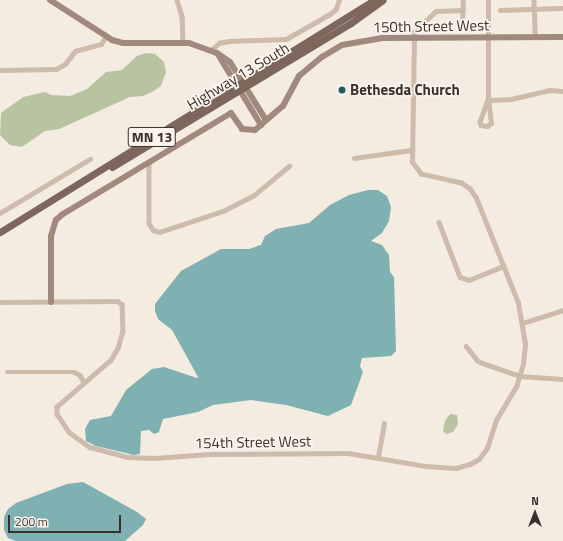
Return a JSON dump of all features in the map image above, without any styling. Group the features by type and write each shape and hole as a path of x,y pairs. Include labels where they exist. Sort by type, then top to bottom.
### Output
{"main road":[{"name":"Highway 13 South","path":"0,232 62,194 128,158 374,0"},
{"name":"Highway 13 South","path":"242,86 383,0"}],"street":[{"path":"50,0 106,36 123,43 183,43 204,46 214,51 230,62 242,86 264,123 255,130 242,129 231,113 56,220 51,236 51,302"},
{"path":"177,0 182,16 183,43"},
{"path":"214,51 219,43 229,41 286,39 330,14 336,9 339,0"},
{"path":"462,25 463,0"},
{"path":"488,0 488,100 491,123 488,126 481,125 480,122 488,100"},
{"path":"534,0 535,37"},
{"path":"500,10 563,8"},
{"path":"463,10 436,11 416,28 413,37 412,162 421,174 453,180 470,189 476,198 503,266 523,323 525,354 520,376"},
{"path":"0,70 56,69 65,64 75,51 101,44 106,36"},
{"name":"150th Street West","path":"264,123 282,106 299,76 307,68 350,42 413,37 563,37"},
{"path":"488,100 511,99 549,90 563,90"},
{"path":"354,158 412,150"},
{"path":"0,213 90,159"},
{"path":"149,163 149,223 153,230 160,232 223,211 252,196 289,166"},
{"path":"439,222 460,277 469,280 503,266"},
{"path":"0,302 117,301 122,304 124,312 123,331 118,348 111,360 84,382 80,375 74,372 8,372"},
{"path":"523,323 563,310"},
{"path":"466,346 478,361 520,376 563,379"},
{"name":"154th Street West","path":"84,382 61,402 57,407 57,414 69,432 80,441 90,447 127,457 348,453 426,466 464,467 479,459 487,448 491,430 510,400 520,376"},
{"path":"378,457 384,424"}],"green space":[{"path":"146,53 155,54 164,62 166,72 161,86 152,92 143,96 130,97 59,129 45,131 22,147 10,145 0,135 1,113 23,97 45,92 51,95 70,96 87,89 106,72 122,70 137,56"},
{"path":"450,414 457,415 458,424 453,432 446,434 443,431 445,421"}],"water":[{"path":"368,190 378,190 387,196 391,207 389,221 382,233 371,241 382,245 389,255 390,272 394,277 396,351 391,356 362,358 360,366 363,372 351,405 328,416 286,405 251,400 213,405 198,412 163,419 159,432 154,434 149,430 141,431 140,454 134,455 96,446 86,441 85,429 90,420 111,416 126,390 152,369 164,367 197,378 198,377 172,330 158,319 155,311 155,304 181,271 221,249 249,249 261,245 265,236 276,229 309,223 330,205 349,195"},
{"path":"83,482 137,512 146,519 143,525 125,541 16,541 8,538 4,530 4,517 8,509 16,503 67,484"}],"place":[{"name":"Bethesda Church","path":"342,90"}]}
